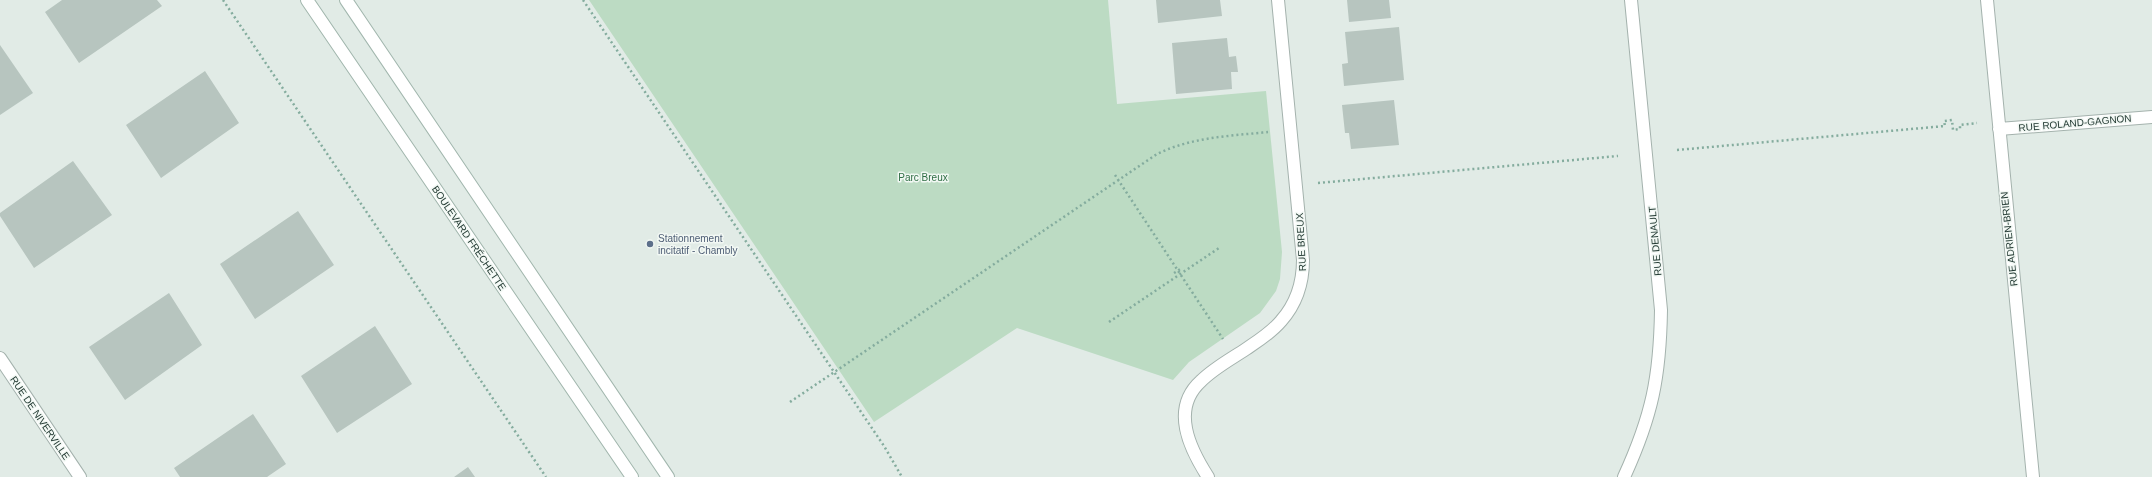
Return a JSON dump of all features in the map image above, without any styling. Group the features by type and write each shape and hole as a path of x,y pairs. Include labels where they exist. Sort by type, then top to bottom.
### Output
{"street":[{"name":"BOULEVARD FRÉCHETTE","path":"307,0 632,477"},
{"path":"346,0 668,477"},
{"name":"RUE BREUX","path":"1208,477 1188,439 1185,428 1186,402 1200,381 1269,333 1281,322 1291,308 1302,284 1304,260 1278,0"},
{"name":"RUE DENAULT","path":"1624,477 1649,415 1655,390 1660,350 1661,310 1631,0"},
{"name":"RUE ADRIEN-BRIEN","path":"1986,0 2033,477"},
{"name":"RUE ROLAND-GAGNON","path":"1999,129 2152,117"},
{"name":"RUE DE NIVERVILLE","path":"0,358 80,477"}],"path":[{"path":"223,0 546,477"},
{"path":"583,0 884,446 902,477"},
{"path":"1677,150 1944,126 1944,121 1952,120 1952,130 1960,129 1960,125 1977,123"},
{"path":"790,402 1157,154 1180,144 1270,132"},
{"path":"1318,183 1618,156"},
{"path":"1115,176 1224,339"},
{"path":"1109,322 1219,248"},
{"path":"1174,273 1182,268"}],"green space":[{"name":"Parc Breux","path":"589,0 1108,0 1117,104 1266,91 1282,252 1280,279 1276,291 1260,313 1189,362 1173,380 1017,328 874,422"}],"building":[{"path":"62,0 157,0 162,6 79,63 45,12"},
{"path":"1156,0 1220,0 1222,16 1158,23"},
{"path":"1347,0 1389,0 1391,18 1349,22"},
{"path":"1399,27 1404,80 1344,86 1342,64 1348,63 1345,32"},
{"path":"1227,38 1229,57 1236,56 1238,72 1231,72 1232,89 1176,94 1172,43"},
{"path":"0,45 33,93 0,115"},
{"path":"205,71 239,123 161,178 126,125"},
{"path":"1394,100 1399,145 1351,149 1349,133 1345,133 1342,105"},
{"path":"73,161 112,215 34,268 0,216 0,213"},
{"path":"298,211 334,265 255,319 220,264"},
{"path":"169,293 202,345 125,400 89,347"},
{"path":"375,326 412,384 337,433 301,376"},
{"path":"253,414 286,464 267,477 180,477 174,468"},
{"path":"468,467 475,477 454,477"}],"place":[{"name":"Stationnement incitatif - Chambly","path":"650,244"}]}
